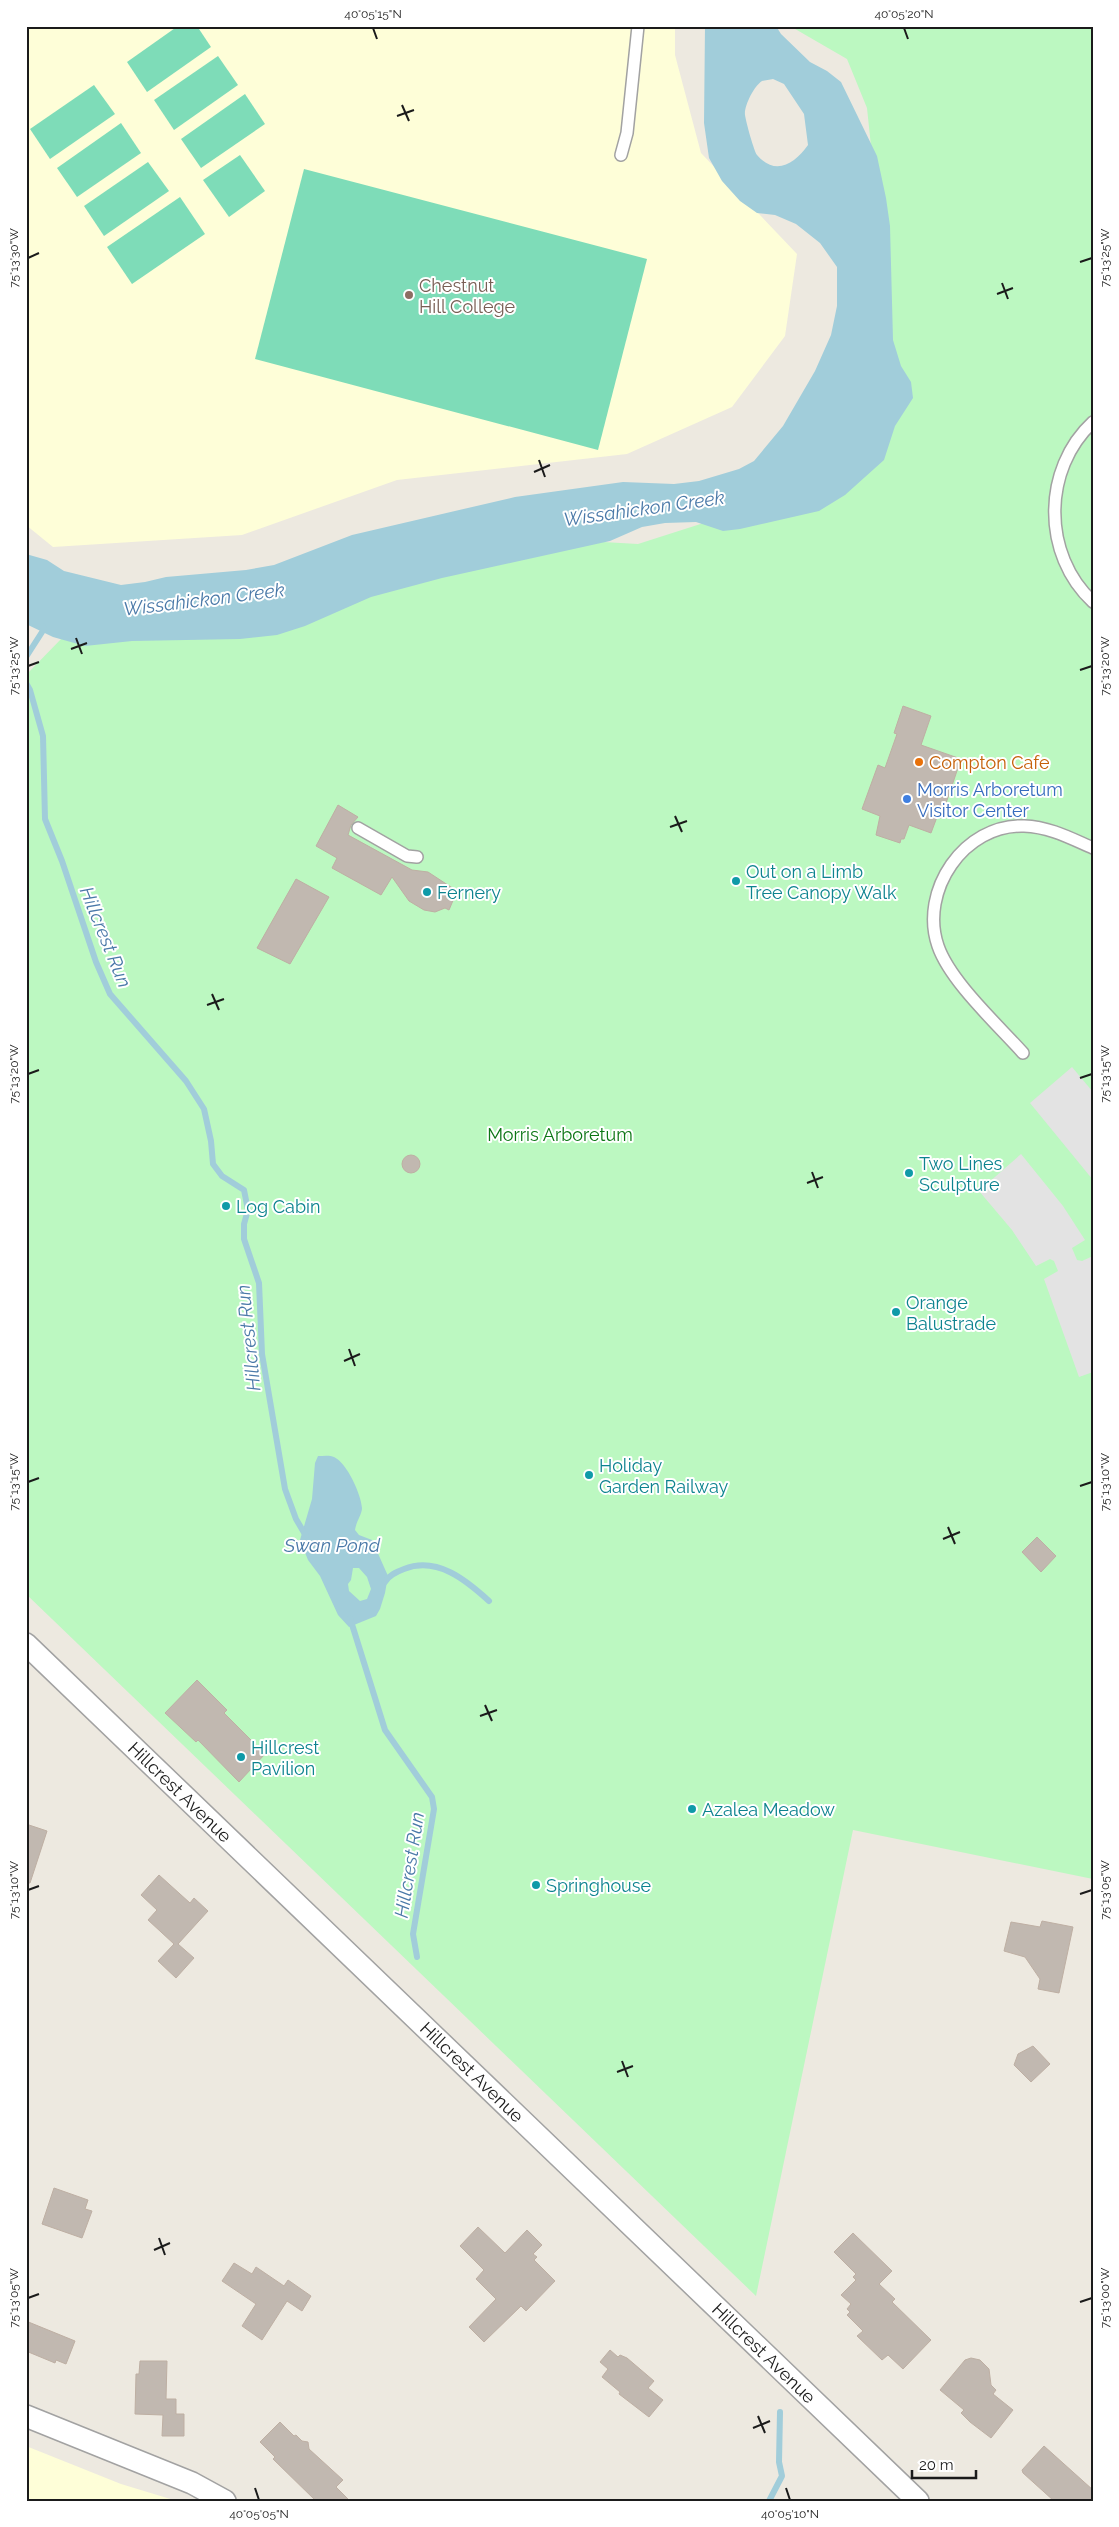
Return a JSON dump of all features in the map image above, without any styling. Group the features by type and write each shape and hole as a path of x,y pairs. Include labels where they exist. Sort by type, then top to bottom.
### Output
{"street":[{"name":"Hillcrest Avenue","path":"26,1644 918,2501"},
{"path":"26,2416 192,2483 225,2501"}],"lane":[{"path":"621,155 626,133 638,26"},
{"path":"1093,422 1076,441 1060,473 1054,512 1056,532 1068,569 1093,602"},
{"path":"1022,1053 945,962 934,934 932,918 937,890 943,877 962,853 984,836 1009,828 1022,826 1053,830 1093,848"},
{"path":"358,828 407,856 417,857"}],"shaded area":[{"name":"Chestnut Hill College","path":"26,26 675,26 675,55 701,153 797,254 785,336 732,407 627,454 397,480 242,535 53,547 26,525"},
{"path":"1072,1067 1093,1092 1093,1180 1030,1103"},
{"path":"1021,1154 1063,1206 1085,1240 1072,1248 1077,1260 1082,1261 1093,1256 1093,1372 1079,1377 1044,1279 1058,1271 1054,1261 1050,1259 1036,1266 1012,1230 979,1191"},
{"path":"26,2446 121,2484 177,2501 26,2501"}],"green space":[{"path":"178,26 197,26 211,47 147,92 127,62"},
{"name":"Morris Arboretum","path":"790,26 1093,26 1093,1879 853,1830 756,2296 26,1594 26,675 62,638 484,535 638,544 763,504 879,222 867,108 847,59"},
{"path":"218,56 238,85 174,130 154,100"},
{"path":"94,85 115,114 50,159 30,129"},
{"path":"245,94 265,124 201,168 181,139"},
{"path":"121,123 141,153 77,197 57,168"},
{"path":"240,155 265,191 229,217 203,180"},
{"path":"148,162 169,191 104,236 84,206"},
{"path":"304,169 647,259 598,450 255,359"},
{"path":"180,197 205,234 132,284 107,247"}],"water":[{"name":"Wissahickon Creek","path":"705,26 776,26 781,34 810,62 827,71 841,82 877,156 890,226 893,340 901,366 911,382 913,398 895,426 884,460 845,495 819,511 740,529 723,531 696,522 665,523 642,527 610,541 442,578 371,597 305,626 277,635 240,639 132,641 85,646 53,637 26,624 26,554 47,560 64,571 121,585 166,577 246,570 274,565 352,535 515,497 623,482 674,484 699,481 739,469 754,461 783,426 815,371 831,335 837,306 837,267 820,243 796,224 775,215 757,213 740,201 722,181 709,158 704,123","holes":["773,79 784,84 804,114 808,145 791,162 778,166 764,162 757,155 748,130 745,111 753,92 762,81"]},
{"name":"Swan Pond","path":"318,1456 332,1456 339,1460 348,1472 356,1487 362,1508 355,1530 359,1535 372,1540 388,1576 385,1593 376,1616 349,1627 338,1615 320,1576 308,1560 300,1540 312,1499 315,1463","holes":["353,1568 359,1568 367,1577 371,1589 367,1599 360,1601 349,1591 348,1584 351,1580"]}],"building":[{"name":"Morris Arboretum Visitor Center","path":"903,706 931,716 921,745 961,759 941,818 937,817 931,833 909,825 904,839 901,839 900,843 876,835 880,816 862,809 878,765 885,768 897,734 894,733"},
{"path":"338,805 358,817 351,825 348,835 412,870 428,872 457,891 449,910 445,908 435,912 424,910 409,901 392,877 381,895 332,868 337,858 316,846"},
{"path":"296,879 329,897 290,964 257,948"},
{"path":"411,1155 417,1158 420,1164 417,1170 411,1173 405,1170 402,1164 405,1158"},
{"path":"1037,1537 1056,1556 1041,1572 1022,1552"},
{"path":"197,1680 227,1710 224,1713 265,1754 239,1782 198,1740 196,1742 165,1713"},
{"path":"26,1824 47,1831 30,1883 26,1883"},
{"path":"159,1875 190,1903 194,1898 208,1911 178,1944 194,1958 176,1978 158,1961 174,1944 148,1920 157,1910 141,1895"},
{"path":"1042,1921 1073,1927 1059,1993 1038,1989 1040,1979 1025,1957 1004,1951 1011,1922 1040,1927"},
{"path":"1033,2046 1050,2064 1031,2082 1014,2065 1018,2054"},
{"path":"54,2188 88,2200 85,2209 92,2211 82,2238 42,2224"},
{"path":"478,2227 505,2253 527,2230 542,2245 533,2254 537,2257 534,2260 555,2281 526,2311 521,2306 484,2342 469,2327 496,2299 476,2279 484,2270 460,2246"},
{"path":"853,2233 892,2271 879,2284 895,2299 892,2302 931,2340 903,2369 888,2355 882,2360 857,2336 863,2331 847,2315 850,2312 847,2309 851,2304 841,2295 856,2280 853,2277 856,2274 834,2252"},
{"path":"234,2263 252,2274 256,2267 284,2286 288,2280 311,2296 302,2311 287,2301 262,2340 242,2326 256,2304 222,2281"},
{"path":"26,2321 75,2341 66,2364 56,2360 55,2363 26,2351"},
{"path":"610,2350 618,2357 620,2355 627,2358 654,2381 648,2388 663,2400 649,2417 619,2394 620,2392 602,2377 608,2369 600,2362"},
{"path":"971,2358 980,2360 989,2369 991,2385 996,2390 993,2394 1013,2410 991,2438 970,2422 961,2413 964,2410 940,2390 965,2360"},
{"path":"140,2361 167,2361 166,2399 176,2399 176,2414 184,2414 184,2436 162,2436 163,2415 135,2414 136,2374 139,2374"},
{"path":"280,2422 294,2436 296,2435 302,2441 308,2442 309,2449 343,2480 336,2487 350,2501 316,2501 273,2459 275,2457 260,2442"},
{"path":"1044,2446 1093,2490 1093,2501 1054,2501 1023,2473 1022,2470"}],"waterway":[{"name":"Hillcrest Run","path":"26,657 44,629 43,626"},
{"name":"Hillcrest Run","path":"26,683 30,690 43,736 45,819 62,861 96,962 110,994 186,1081 204,1109 211,1141 213,1164 222,1176 244,1190 248,1210 244,1224 244,1239 259,1283 262,1354 285,1489 296,1519 306,1536"},
{"path":"385,1582 393,1574 404,1569 416,1566 439,1568 461,1578 489,1601"},
{"name":"Hillcrest Run","path":"350,1618 385,1730 432,1797 434,1809 413,1934 417,1957"},
{"name":"Hillcrest Run","path":"769,2501 782,2476 779,2462 780,2412"}],"place":[{"name":"Chestnut Hill College","path":"409,295"},
{"name":"Compton Cafe","path":"919,762"},
{"name":"Morris Arboretum Visitor Center","path":"907,799"},
{"name":"Out on a Limb Tree Canopy Walk","path":"736,881"},
{"name":"Fernery","path":"427,892"},
{"name":"Two Lines Sculpture","path":"909,1173"},
{"name":"Log Cabin","path":"226,1206"},
{"name":"Orange Balustrade","path":"896,1312"},
{"name":"Holiday Garden Railway","path":"589,1475"},
{"name":"Hillcrest Pavilion","path":"241,1757"},
{"name":"Azalea Meadow","path":"692,1809"},
{"name":"Springhouse","path":"536,1885"}]}
